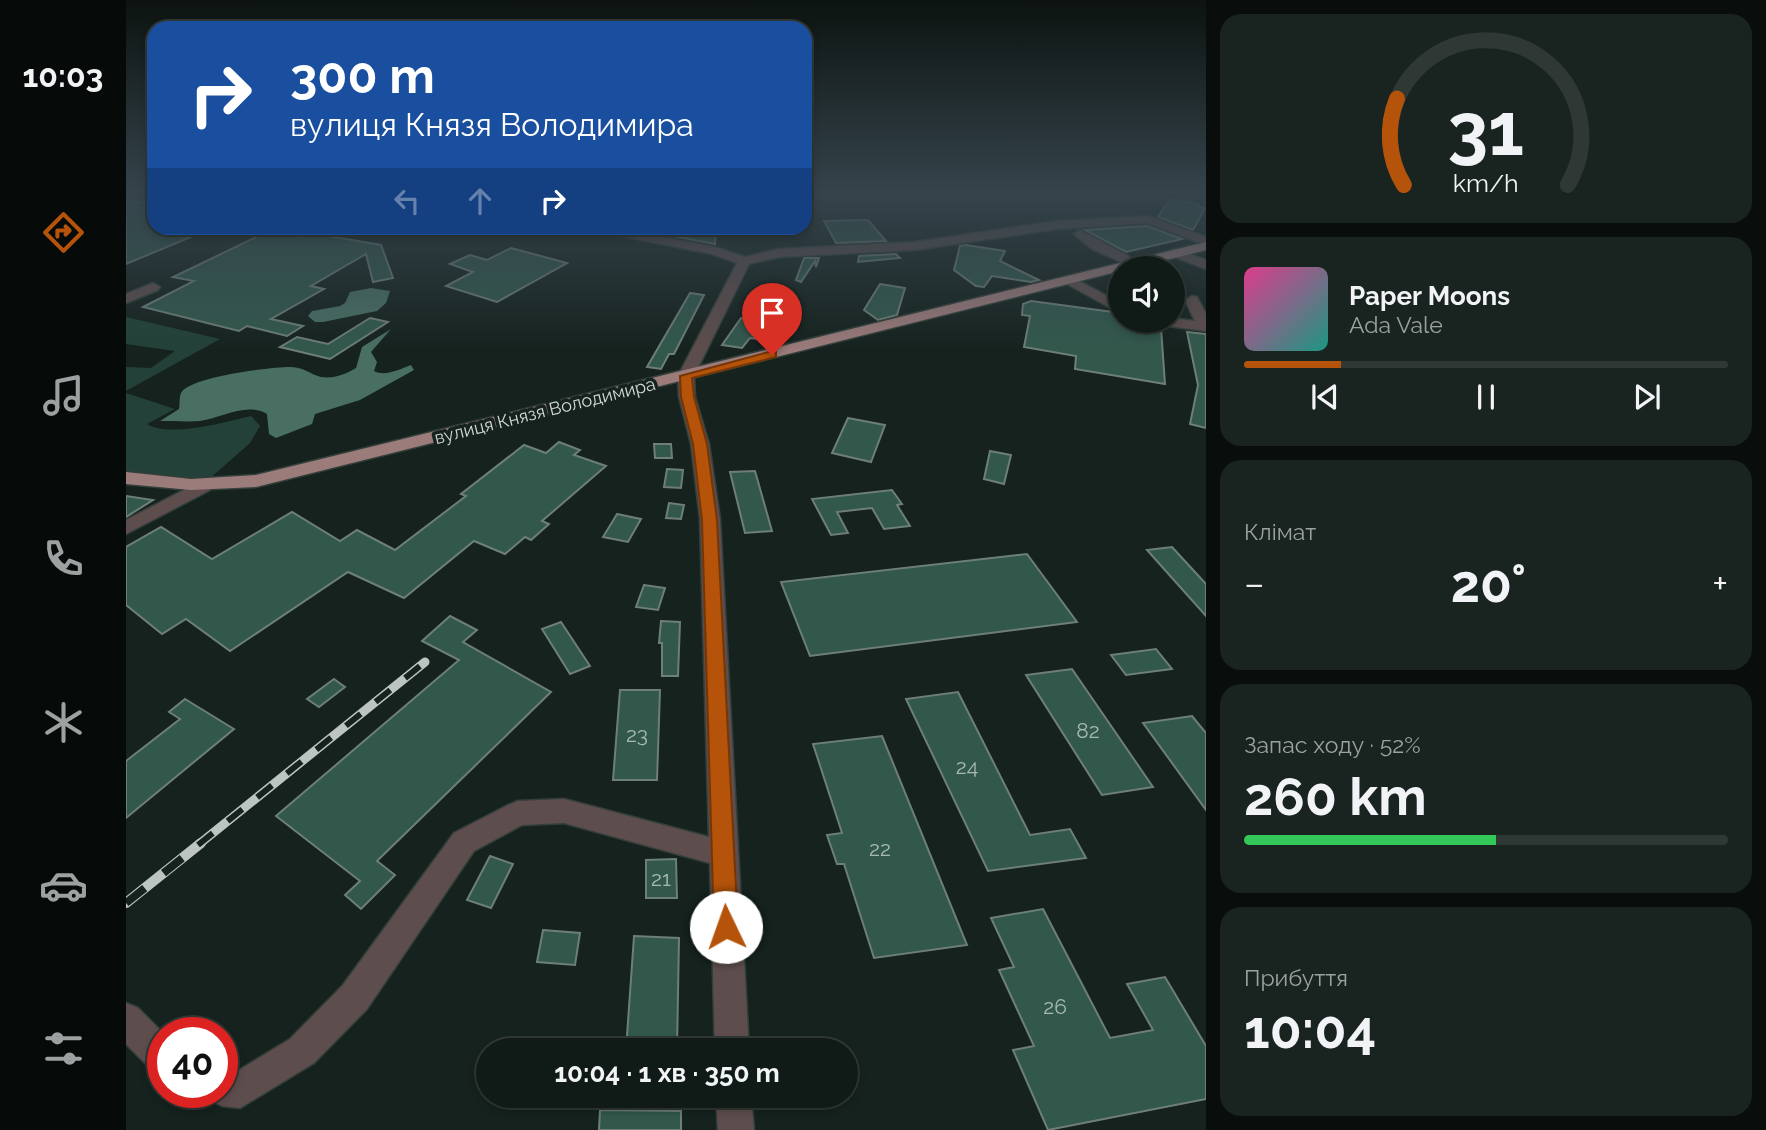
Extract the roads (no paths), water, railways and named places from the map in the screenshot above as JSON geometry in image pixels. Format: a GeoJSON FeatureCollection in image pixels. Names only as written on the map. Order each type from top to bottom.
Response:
{"type":"FeatureCollection","features":[{"type":"Feature","properties":{"kind":"main road","name":"вулиця Князя Володимира"},"geometry":{"type":"LineString","coordinates":[[1164,256],[1198,246]]}},
{"type":"Feature","properties":{"kind":"main road","name":"вулиця Князя Володимира"},"geometry":{"type":"LineString","coordinates":[[126,478],[203,486],[269,478],[1108,270]]}},
{"type":"Feature","properties":{"kind":"street"},"geometry":{"type":"LineString","coordinates":[[691,246],[744,261],[779,253],[917,246]]}},
{"type":"Feature","properties":{"kind":"street"},"geometry":{"type":"LineString","coordinates":[[1096,246],[1119,256]]}},
{"type":"Feature","properties":{"kind":"street"},"geometry":{"type":"LineString","coordinates":[[1177,253],[1206,265]]}},
{"type":"Feature","properties":{"kind":"street"},"geometry":{"type":"LineString","coordinates":[[731,1038],[710,520],[700,444],[687,397],[686,376],[744,261]]}},
{"type":"Feature","properties":{"kind":"street"},"geometry":{"type":"LineString","coordinates":[[1070,280],[1108,302]]}},
{"type":"Feature","properties":{"kind":"street"},"geometry":{"type":"LineString","coordinates":[[126,299],[153,287]]}},
{"type":"Feature","properties":{"kind":"street"},"geometry":{"type":"LineString","coordinates":[[1185,324],[1205,327],[1192,299]]}},
{"type":"Feature","properties":{"kind":"street"},"geometry":{"type":"LineString","coordinates":[[126,527],[203,486]]}},
{"type":"Feature","properties":{"kind":"street"},"geometry":{"type":"LineString","coordinates":[[238,1090],[302,1051],[355,997],[464,842],[518,813],[564,811],[722,853]]}},
{"type":"Feature","properties":{"kind":"street"},"geometry":{"type":"LineString","coordinates":[[126,1020],[147,1041]]}},
{"type":"Feature","properties":{"kind":"street"},"geometry":{"type":"LineString","coordinates":[[735,1108],[736,1130]]}},
{"type":"Feature","properties":{"kind":"railway"},"geometry":{"type":"LineString","coordinates":[[198,845],[425,662]]}},
{"type":"Feature","properties":{"kind":"railway"},"geometry":{"type":"LineString","coordinates":[[126,903],[201,843]]}}]}
